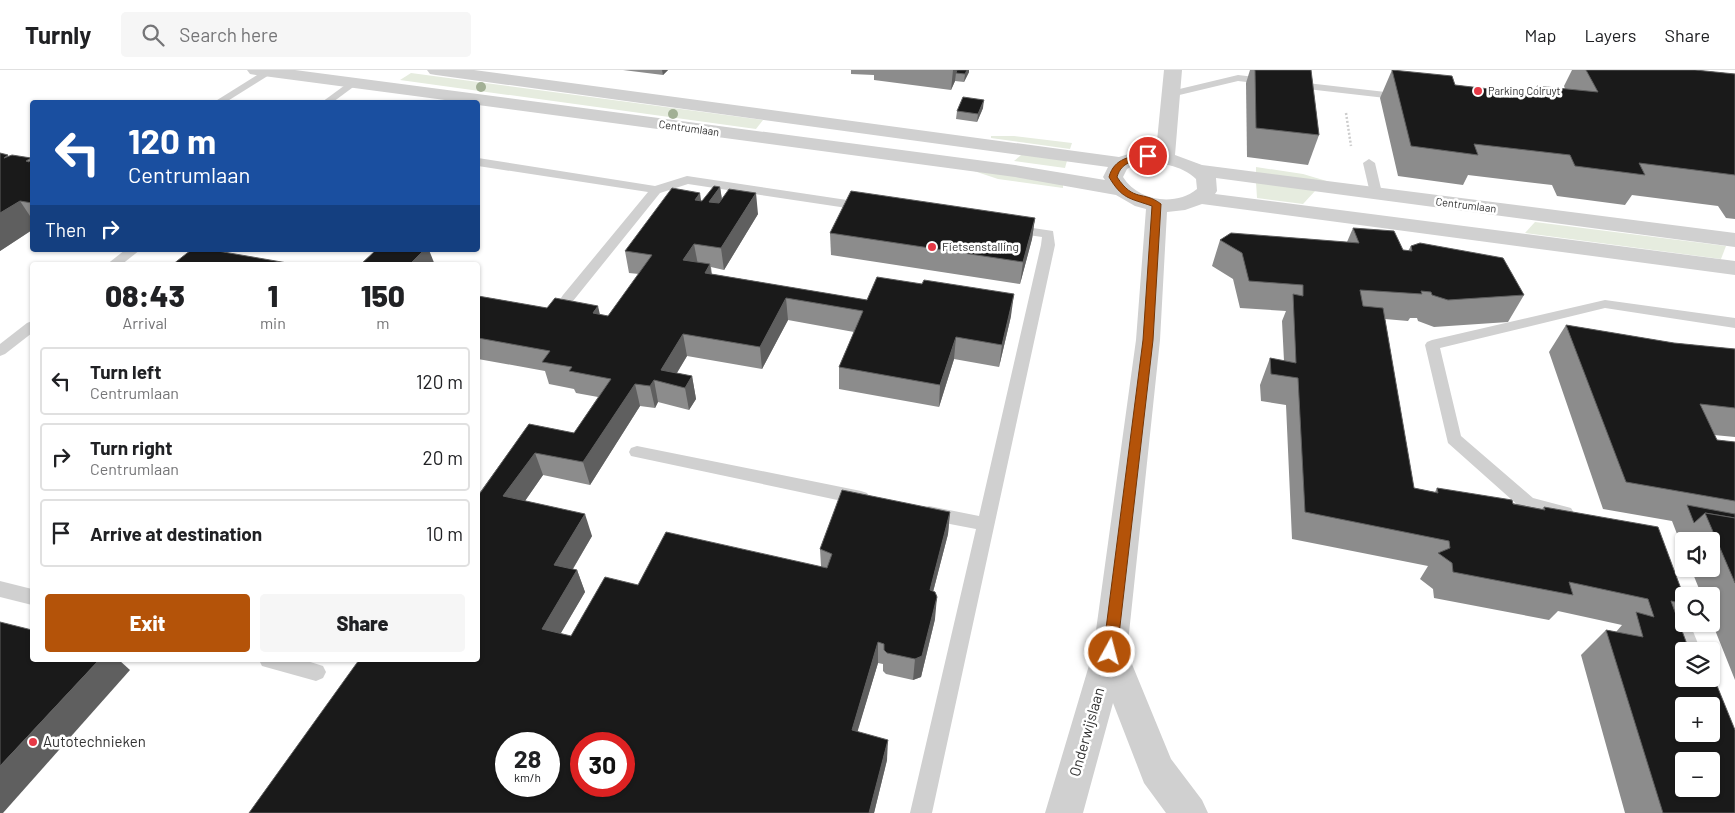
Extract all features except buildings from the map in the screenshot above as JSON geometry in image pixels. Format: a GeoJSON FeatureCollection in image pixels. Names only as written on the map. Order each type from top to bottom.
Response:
{"type":"FeatureCollection","features":[{"type":"Feature","properties":{"kind":"street"},"geometry":{"type":"LineString","coordinates":[[359,84],[388,70]]}},
{"type":"Feature","properties":{"kind":"street","name":"Centrumlaan"},"geometry":{"type":"LineString","coordinates":[[436,70],[1122,162],[1141,157],[1165,157],[1180,161],[1198,170],[1374,188],[1735,240]]}},
{"type":"Feature","properties":{"kind":"street"},"geometry":{"type":"LineString","coordinates":[[1165,157],[1173,70]]}},
{"type":"Feature","properties":{"kind":"street","name":"Centrumlaan"},"geometry":{"type":"LineString","coordinates":[[263,71],[306,73],[359,84],[479,100]]}},
{"type":"Feature","properties":{"kind":"street","name":"Centrumlaan"},"geometry":{"type":"LineString","coordinates":[[480,100],[1064,178],[1122,190],[1139,200],[1157,204],[1185,204],[1201,198],[1735,268]]}},
{"type":"Feature","properties":{"kind":"street"},"geometry":{"type":"LineString","coordinates":[[793,142],[805,120]]}},
{"type":"Feature","properties":{"kind":"street"},"geometry":{"type":"LineString","coordinates":[[1122,162],[1115,169],[1113,177],[1122,190]]}},
{"type":"Feature","properties":{"kind":"street"},"geometry":{"type":"LineString","coordinates":[[1198,170],[1206,178],[1208,184],[1207,191],[1201,198]]}},
{"type":"Feature","properties":{"kind":"street","name":"Onderwijslaan"},"geometry":{"type":"LineString","coordinates":[[1064,813],[1110,652],[1148,340],[1157,204]]}},
{"type":"Feature","properties":{"kind":"street","name":"Onderwijslaan"},"geometry":{"type":"LineString","coordinates":[[1110,652],[1157,771],[1189,813]]}},
{"type":"Feature","properties":{"kind":"lane"},"geometry":{"type":"LineString","coordinates":[[222,100],[263,71]]}},
{"type":"Feature","properties":{"kind":"lane"},"geometry":{"type":"LineString","coordinates":[[1171,94],[1238,78],[1410,98]]}},
{"type":"Feature","properties":{"kind":"lane"},"geometry":{"type":"LineString","coordinates":[[330,100],[359,84]]}},
{"type":"Feature","properties":{"kind":"lane"},"geometry":{"type":"LineString","coordinates":[[480,162],[656,190],[687,180],[882,209]]}},
{"type":"Feature","properties":{"kind":"lane"},"geometry":{"type":"LineString","coordinates":[[1369,163],[1374,188]]}},
{"type":"Feature","properties":{"kind":"lane"},"geometry":{"type":"LineString","coordinates":[[568,298],[656,190]]}},
{"type":"Feature","properties":{"kind":"lane"},"geometry":{"type":"LineString","coordinates":[[921,813],[1048,245],[1048,234],[999,227]]}},
{"type":"Feature","properties":{"kind":"lane"},"geometry":{"type":"LineString","coordinates":[[117,262],[130,252]]}},
{"type":"Feature","properties":{"kind":"lane"},"geometry":{"type":"LineString","coordinates":[[1583,517],[1527,503],[1454,440],[1432,345],[1605,304],[1735,323]]}},
{"type":"Feature","properties":{"kind":"lane"},"geometry":{"type":"LineString","coordinates":[[0,351],[30,328]]}},
{"type":"Feature","properties":{"kind":"lane"},"geometry":{"type":"LineString","coordinates":[[637,452],[879,502]]}},
{"type":"Feature","properties":{"kind":"lane"},"geometry":{"type":"LineString","coordinates":[[918,510],[985,524]]}},
{"type":"Feature","properties":{"kind":"lane"},"geometry":{"type":"LineString","coordinates":[[1661,586],[1675,610],[1687,642]]}},
{"type":"Feature","properties":{"kind":"lane"},"geometry":{"type":"LineString","coordinates":[[0,589],[30,596]]}},
{"type":"Feature","properties":{"kind":"lane"},"geometry":{"type":"LineString","coordinates":[[277,662],[316,672]]}},
{"type":"Feature","properties":{"kind":"path"},"geometry":{"type":"LineString","coordinates":[[1342,90],[1355,174],[1374,188]]}},
{"type":"Feature","properties":{"kind":"shaded area"},"geometry":{"type":"Polygon","coordinates":[[[411,73],[763,120],[756,129],[400,80],[411,73]]]}},
{"type":"Feature","properties":{"kind":"shaded area"},"geometry":{"type":"Polygon","coordinates":[[[991,136],[1014,136],[1072,143],[1070,149],[991,138],[991,136]]]}},
{"type":"Feature","properties":{"kind":"shaded area"},"geometry":{"type":"Polygon","coordinates":[[[1026,151],[1068,157],[1065,168],[1014,161],[1026,151]]]}},
{"type":"Feature","properties":{"kind":"shaded area"},"geometry":{"type":"Polygon","coordinates":[[[1256,167],[1303,174],[1330,182],[1256,173],[1256,167]]]}},
{"type":"Feature","properties":{"kind":"shaded area"},"geometry":{"type":"Polygon","coordinates":[[[971,170],[1063,181],[1063,188],[998,179],[971,170]]]}},
{"type":"Feature","properties":{"kind":"shaded area"},"geometry":{"type":"Polygon","coordinates":[[[1256,182],[1316,190],[1303,204],[1257,198],[1256,182]]]}},
{"type":"Feature","properties":{"kind":"shaded area"},"geometry":{"type":"Polygon","coordinates":[[[1535,222],[1726,246],[1721,259],[1525,233],[1535,222]]]}},
{"type":"Feature","properties":{"kind":"place","name":"Parking Colruyt"},"geometry":{"type":"Point","coordinates":[1478,91]}},
{"type":"Feature","properties":{"kind":"place","name":"Fietsenstalling"},"geometry":{"type":"Point","coordinates":[932,247]}},
{"type":"Feature","properties":{"kind":"place","name":"Autotechnieken"},"geometry":{"type":"Point","coordinates":[33,742]}},
{"type":"Feature","properties":{"kind":"route"},"geometry":{"type":"LineString","coordinates":[[1110,652],[1148,340],[1157,204],[1148,203],[1130,196],[1115,183],[1113,177],[1115,169],[1122,162],[1148,156]]}}]}
